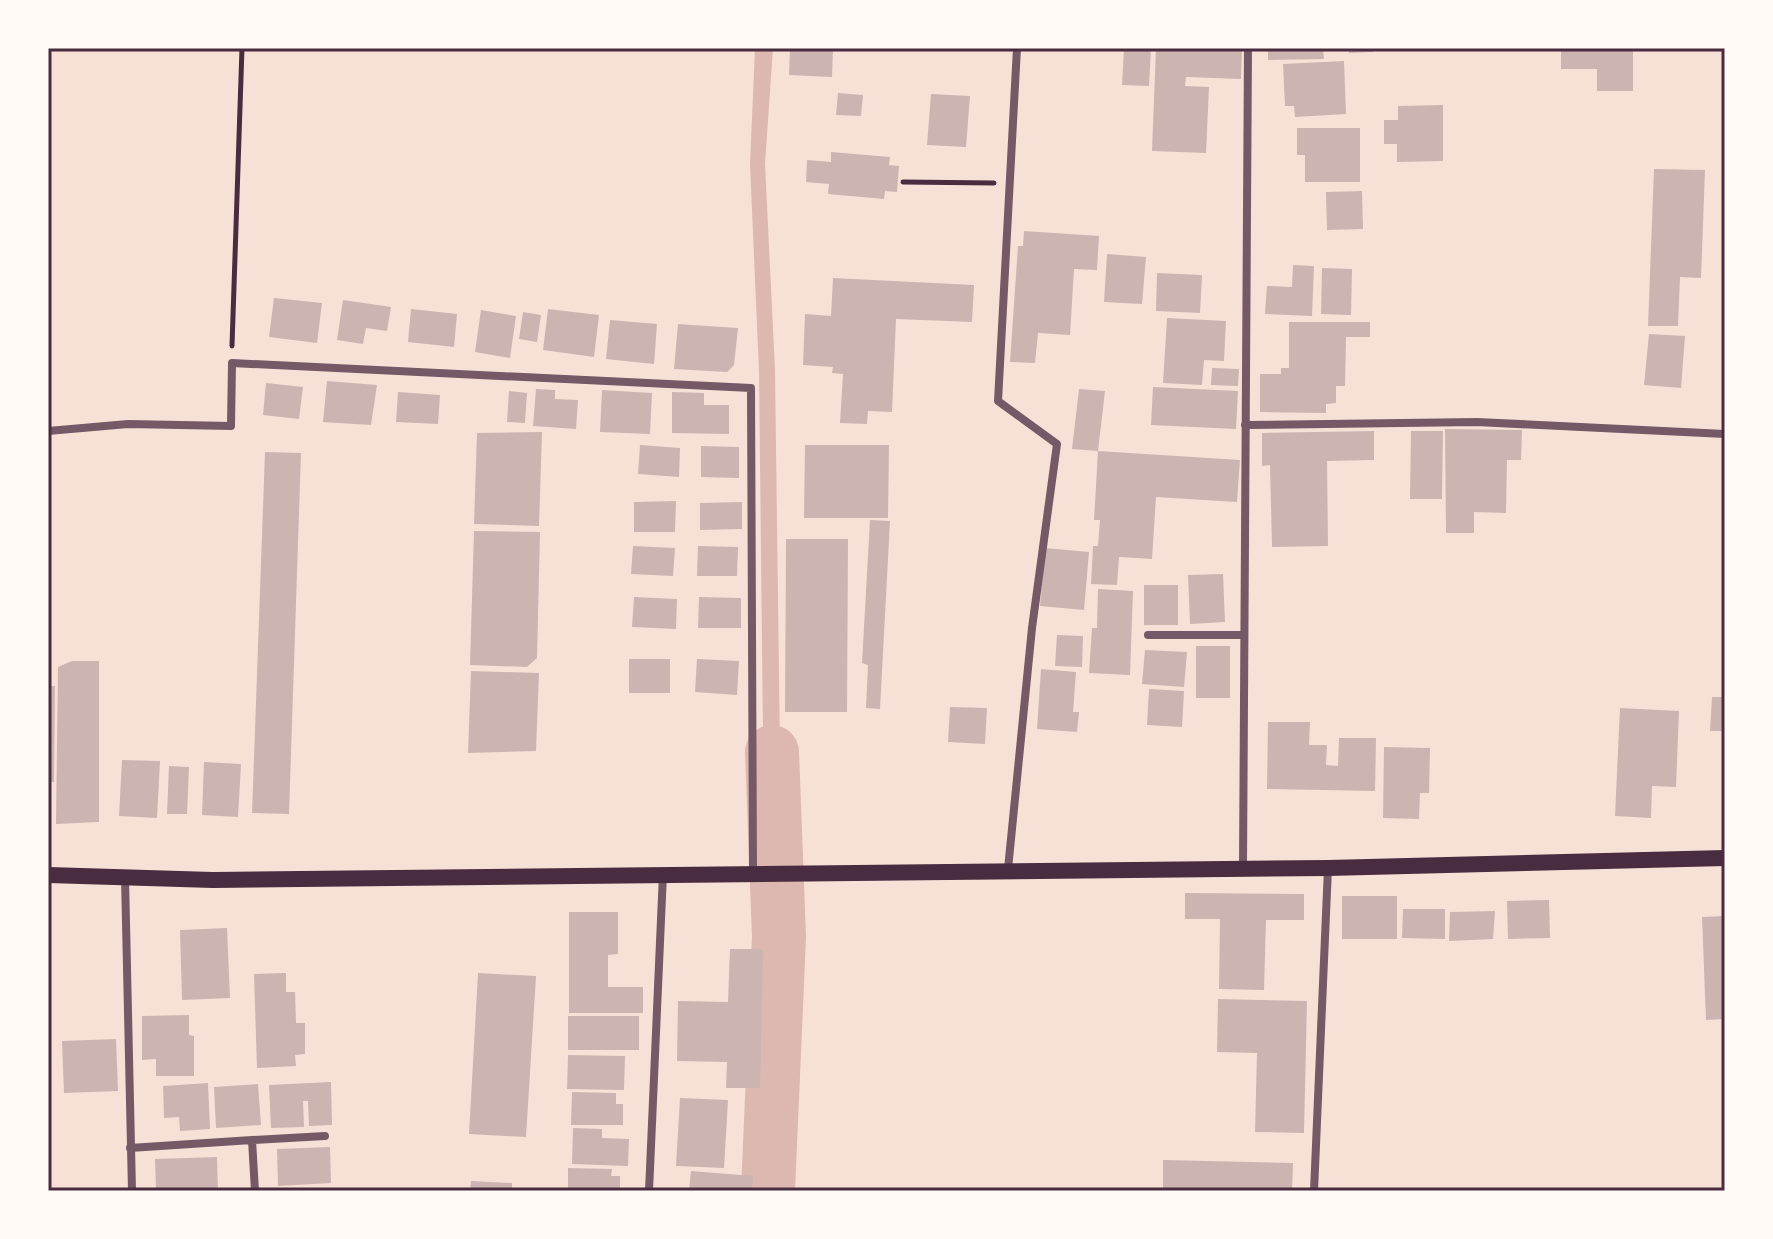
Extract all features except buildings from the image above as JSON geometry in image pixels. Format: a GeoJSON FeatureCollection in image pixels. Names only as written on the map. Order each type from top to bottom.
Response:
{"type":"FeatureCollection","features":[{"type":"Feature","properties":{"kind":"main road"},"geometry":{"type":"LineString","coordinates":[[48,875],[213,880],[1243,866],[1328,868],[1725,858]]}},
{"type":"Feature","properties":{"kind":"street"},"geometry":{"type":"LineString","coordinates":[[1008,869],[1032,628],[1057,444],[998,401],[1007,183],[1017,48]]}},
{"type":"Feature","properties":{"kind":"street"},"geometry":{"type":"LineString","coordinates":[[1243,866],[1248,48]]}},
{"type":"Feature","properties":{"kind":"street"},"geometry":{"type":"LineString","coordinates":[[48,431],[128,424],[231,426],[232,363],[751,388],[753,872]]}},
{"type":"Feature","properties":{"kind":"street"},"geometry":{"type":"LineString","coordinates":[[1245,425],[1491,422],[1725,434]]}},
{"type":"Feature","properties":{"kind":"street"},"geometry":{"type":"LineString","coordinates":[[1148,635],[1244,635]]}},
{"type":"Feature","properties":{"kind":"street"},"geometry":{"type":"LineString","coordinates":[[1314,1191],[1328,868]]}},
{"type":"Feature","properties":{"kind":"street"},"geometry":{"type":"LineString","coordinates":[[649,1191],[663,874]]}},
{"type":"Feature","properties":{"kind":"street"},"geometry":{"type":"LineString","coordinates":[[125,878],[132,1191]]}},
{"type":"Feature","properties":{"kind":"street"},"geometry":{"type":"LineString","coordinates":[[130,1148],[325,1136]]}},
{"type":"Feature","properties":{"kind":"street"},"geometry":{"type":"LineString","coordinates":[[252,1140],[255,1191]]}},
{"type":"Feature","properties":{"kind":"path"},"geometry":{"type":"LineString","coordinates":[[232,363],[242,48]]}},
{"type":"Feature","properties":{"kind":"path"},"geometry":{"type":"LineString","coordinates":[[903,182],[1007,183]]}},
{"type":"Feature","properties":{"kind":"shaded area"},"geometry":{"type":"Polygon","coordinates":[[[755,48],[773,48],[765,164],[775,370],[781,826],[764,828],[759,372],[750,164],[755,48]]]}},
{"type":"Feature","properties":{"kind":"waterway"},"geometry":{"type":"LineString","coordinates":[[768,1191],[779,937],[772,752]]}}]}
